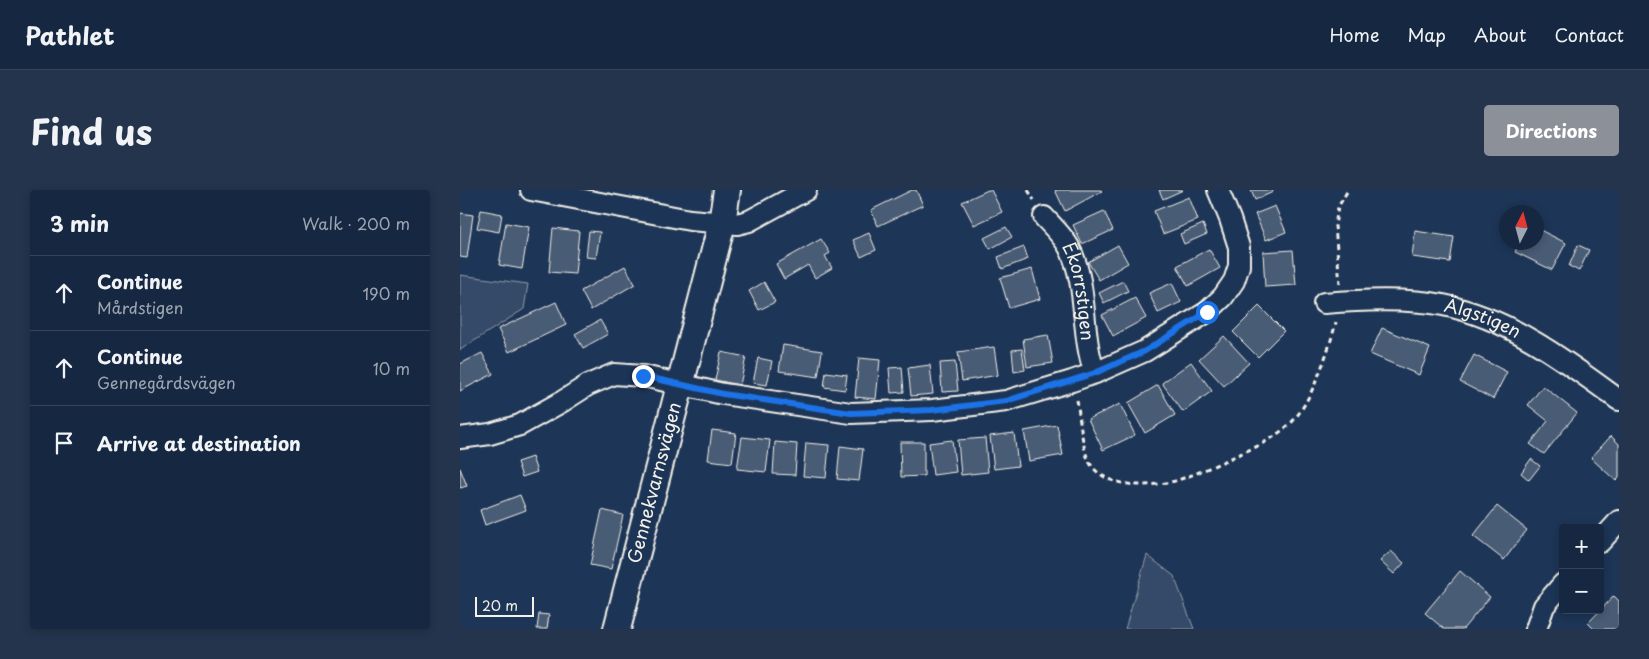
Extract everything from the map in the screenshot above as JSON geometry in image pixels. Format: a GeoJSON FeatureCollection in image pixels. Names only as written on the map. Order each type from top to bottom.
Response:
{"type":"FeatureCollection","features":[{"type":"Feature","properties":{"kind":"street"},"geometry":{"type":"LineString","coordinates":[[531,190],[690,220],[737,224],[749,221],[806,190]]}},
{"type":"Feature","properties":{"kind":"street","name":"Gennekvarnsvägen"},"geometry":{"type":"LineString","coordinates":[[617,629],[722,223],[727,190]]}},
{"type":"Feature","properties":{"kind":"street"},"geometry":{"type":"LineString","coordinates":[[460,438],[490,434],[520,424],[588,385],[614,374],[643,376],[723,394],[851,413],[932,410],[1006,401],[1072,381],[1145,351],[1207,312],[1223,297],[1234,281],[1239,266],[1239,247],[1218,190]]}},
{"type":"Feature","properties":{"kind":"street","name":"Ekorrstigen"},"geometry":{"type":"LineString","coordinates":[[1044,217],[1065,240],[1075,261],[1081,287],[1089,356],[1095,373]]}},
{"type":"Feature","properties":{"kind":"street","name":"Älgstigen"},"geometry":{"type":"LineString","coordinates":[[1331,303],[1390,301],[1433,304],[1472,312],[1502,324],[1530,340],[1619,400]]}},
{"type":"Feature","properties":{"kind":"street"},"geometry":{"type":"LineString","coordinates":[[1604,538],[1619,521]]}},
{"type":"Feature","properties":{"kind":"street"},"geometry":{"type":"LineString","coordinates":[[1536,629],[1544,606],[1559,589]]}},
{"type":"Feature","properties":{"kind":"path"},"geometry":{"type":"LineString","coordinates":[[1072,381],[1086,454],[1090,464],[1108,480],[1148,484],[1177,480],[1258,446],[1270,439],[1291,423],[1306,402],[1334,328],[1331,303],[1340,283],[1335,226],[1338,207],[1348,190]]}},
{"type":"Feature","properties":{"kind":"shaded area"},"geometry":{"type":"Polygon","coordinates":[[[460,275],[528,284],[524,309],[460,350],[460,275]]]}},
{"type":"Feature","properties":{"kind":"shaded area"},"geometry":{"type":"Polygon","coordinates":[[[1147,555],[1174,576],[1194,629],[1125,629],[1147,555]]]}},
{"type":"Feature","properties":{"kind":"building"},"geometry":{"type":"Polygon","coordinates":[[[912,190],[916,190],[923,205],[878,226],[871,210],[912,190]]]}},
{"type":"Feature","properties":{"kind":"building"},"geometry":{"type":"Polygon","coordinates":[[[991,190],[1002,212],[974,225],[962,202],[991,190]]]}},
{"type":"Feature","properties":{"kind":"building"},"geometry":{"type":"Polygon","coordinates":[[[1055,190],[1101,190],[1102,191],[1065,211],[1055,190]]]}},
{"type":"Feature","properties":{"kind":"building"},"geometry":{"type":"Polygon","coordinates":[[[1159,190],[1183,190],[1163,199],[1159,190]]]}},
{"type":"Feature","properties":{"kind":"building"},"geometry":{"type":"Polygon","coordinates":[[[1251,190],[1272,190],[1273,192],[1255,200],[1251,190]]]}},
{"type":"Feature","properties":{"kind":"building"},"geometry":{"type":"Polygon","coordinates":[[[1189,197],[1198,220],[1163,234],[1154,211],[1189,197]]]}},
{"type":"Feature","properties":{"kind":"building"},"geometry":{"type":"Polygon","coordinates":[[[1275,206],[1286,232],[1266,240],[1255,214],[1275,206]]]}},
{"type":"Feature","properties":{"kind":"building"},"geometry":{"type":"Polygon","coordinates":[[[481,210],[502,214],[499,232],[477,228],[481,210]]]}},
{"type":"Feature","properties":{"kind":"building"},"geometry":{"type":"Polygon","coordinates":[[[1104,211],[1113,230],[1082,244],[1073,225],[1104,211]]]}},
{"type":"Feature","properties":{"kind":"building"},"geometry":{"type":"Polygon","coordinates":[[[460,213],[473,215],[467,258],[460,257],[460,213]]]}},
{"type":"Feature","properties":{"kind":"building"},"geometry":{"type":"Polygon","coordinates":[[[506,223],[529,227],[522,269],[499,265],[506,223]]]}},
{"type":"Feature","properties":{"kind":"building"},"geometry":{"type":"Polygon","coordinates":[[[1203,224],[1207,234],[1184,244],[1180,234],[1203,224]]]}},
{"type":"Feature","properties":{"kind":"building"},"geometry":{"type":"Polygon","coordinates":[[[1006,227],[1012,237],[990,249],[984,238],[1006,227]]]}},
{"type":"Feature","properties":{"kind":"building"},"geometry":{"type":"Polygon","coordinates":[[[553,228],[579,231],[575,274],[549,272],[553,228]]]}},
{"type":"Feature","properties":{"kind":"building"},"geometry":{"type":"Polygon","coordinates":[[[589,231],[600,232],[596,258],[586,257],[589,231]]]}},
{"type":"Feature","properties":{"kind":"building"},"geometry":{"type":"Polygon","coordinates":[[[1415,231],[1454,237],[1450,262],[1412,257],[1415,231]]]}},
{"type":"Feature","properties":{"kind":"building"},"geometry":{"type":"Polygon","coordinates":[[[1544,232],[1566,243],[1552,270],[1515,252],[1516,250],[1544,250],[1544,232]]]}},
{"type":"Feature","properties":{"kind":"building"},"geometry":{"type":"Polygon","coordinates":[[[869,233],[876,250],[861,257],[853,240],[869,233]]]}},
{"type":"Feature","properties":{"kind":"building"},"geometry":{"type":"Polygon","coordinates":[[[821,239],[830,253],[825,256],[832,268],[815,278],[808,265],[784,279],[776,264],[821,239]]]}},
{"type":"Feature","properties":{"kind":"building"},"geometry":{"type":"Polygon","coordinates":[[[1118,245],[1128,263],[1099,280],[1088,262],[1118,245]]]}},
{"type":"Feature","properties":{"kind":"building"},"geometry":{"type":"Polygon","coordinates":[[[1578,245],[1589,250],[1579,271],[1569,266],[1578,245]]]}},
{"type":"Feature","properties":{"kind":"building"},"geometry":{"type":"Polygon","coordinates":[[[1024,247],[1028,259],[1002,269],[998,257],[1024,247]]]}},
{"type":"Feature","properties":{"kind":"building"},"geometry":{"type":"Polygon","coordinates":[[[1209,249],[1220,268],[1188,286],[1177,266],[1209,249]]]}},
{"type":"Feature","properties":{"kind":"building"},"geometry":{"type":"Polygon","coordinates":[[[1293,250],[1296,285],[1265,287],[1263,252],[1293,250]]]}},
{"type":"Feature","properties":{"kind":"building"},"geometry":{"type":"Polygon","coordinates":[[[625,266],[635,284],[591,310],[581,291],[625,266]]]}},
{"type":"Feature","properties":{"kind":"building"},"geometry":{"type":"Polygon","coordinates":[[[1032,269],[1040,299],[1009,308],[1000,278],[1032,269]]]}},
{"type":"Feature","properties":{"kind":"building"},"geometry":{"type":"Polygon","coordinates":[[[1123,281],[1128,291],[1104,303],[1099,293],[1123,281]]]}},
{"type":"Feature","properties":{"kind":"building"},"geometry":{"type":"Polygon","coordinates":[[[764,282],[775,302],[759,310],[749,291],[764,282]]]}},
{"type":"Feature","properties":{"kind":"building"},"geometry":{"type":"Polygon","coordinates":[[[1172,283],[1181,302],[1158,313],[1149,293],[1172,283]]]}},
{"type":"Feature","properties":{"kind":"building"},"geometry":{"type":"Polygon","coordinates":[[[1135,298],[1146,318],[1113,336],[1102,315],[1135,298]]]}},
{"type":"Feature","properties":{"kind":"building"},"geometry":{"type":"Polygon","coordinates":[[[556,302],[566,325],[509,352],[498,329],[556,302]]]}},
{"type":"Feature","properties":{"kind":"building"},"geometry":{"type":"Polygon","coordinates":[[[1259,306],[1284,331],[1258,357],[1233,332],[1259,306]]]}},
{"type":"Feature","properties":{"kind":"building"},"geometry":{"type":"Polygon","coordinates":[[[600,320],[608,334],[583,348],[575,334],[600,320]]]}},
{"type":"Feature","properties":{"kind":"building"},"geometry":{"type":"Polygon","coordinates":[[[1382,328],[1430,348],[1419,375],[1370,354],[1382,328]]]}},
{"type":"Feature","properties":{"kind":"building"},"geometry":{"type":"Polygon","coordinates":[[[1048,335],[1053,363],[1027,367],[1023,339],[1048,335]]]}},
{"type":"Feature","properties":{"kind":"building"},"geometry":{"type":"Polygon","coordinates":[[[1224,336],[1249,363],[1224,386],[1199,359],[1224,336]]]}},
{"type":"Feature","properties":{"kind":"building"},"geometry":{"type":"Polygon","coordinates":[[[783,345],[822,351],[818,377],[779,371],[783,345]]]}},
{"type":"Feature","properties":{"kind":"building"},"geometry":{"type":"Polygon","coordinates":[[[994,347],[998,375],[962,381],[958,352],[994,347]]]}},
{"type":"Feature","properties":{"kind":"building"},"geometry":{"type":"Polygon","coordinates":[[[1022,349],[1025,370],[1014,372],[1012,350],[1022,349]]]}},
{"type":"Feature","properties":{"kind":"building"},"geometry":{"type":"Polygon","coordinates":[[[721,352],[746,357],[740,385],[715,380],[721,352]]]}},
{"type":"Feature","properties":{"kind":"building"},"geometry":{"type":"Polygon","coordinates":[[[482,353],[493,374],[460,391],[460,364],[482,353]]]}},
{"type":"Feature","properties":{"kind":"building"},"geometry":{"type":"Polygon","coordinates":[[[1474,355],[1507,372],[1493,399],[1460,382],[1474,355]]]}},
{"type":"Feature","properties":{"kind":"building"},"geometry":{"type":"Polygon","coordinates":[[[758,358],[772,361],[767,385],[753,383],[758,358]]]}},
{"type":"Feature","properties":{"kind":"building"},"geometry":{"type":"Polygon","coordinates":[[[859,358],[880,360],[876,399],[855,397],[859,358]]]}},
{"type":"Feature","properties":{"kind":"building"},"geometry":{"type":"Polygon","coordinates":[[[955,362],[958,391],[942,392],[940,363],[955,362]]]}},
{"type":"Feature","properties":{"kind":"building"},"geometry":{"type":"Polygon","coordinates":[[[1191,362],[1212,391],[1183,412],[1162,383],[1191,362]]]}},
{"type":"Feature","properties":{"kind":"building"},"geometry":{"type":"Polygon","coordinates":[[[930,365],[933,394],[911,396],[908,368],[930,365]]]}},
{"type":"Feature","properties":{"kind":"building"},"geometry":{"type":"Polygon","coordinates":[[[902,367],[904,392],[891,393],[889,368],[902,367]]]}},
{"type":"Feature","properties":{"kind":"building"},"geometry":{"type":"Polygon","coordinates":[[[826,372],[847,375],[845,390],[824,387],[826,372]]]}},
{"type":"Feature","properties":{"kind":"building"},"geometry":{"type":"Polygon","coordinates":[[[1158,385],[1175,415],[1145,433],[1128,403],[1158,385]]]}},
{"type":"Feature","properties":{"kind":"building"},"geometry":{"type":"Polygon","coordinates":[[[1543,386],[1577,413],[1544,454],[1530,444],[1548,421],[1528,405],[1543,386]]]}},
{"type":"Feature","properties":{"kind":"building"},"geometry":{"type":"Polygon","coordinates":[[[1120,404],[1135,435],[1103,450],[1088,419],[1120,404]]]}},
{"type":"Feature","properties":{"kind":"building"},"geometry":{"type":"Polygon","coordinates":[[[1057,425],[1063,455],[1029,461],[1024,431],[1057,425]]]}},
{"type":"Feature","properties":{"kind":"building"},"geometry":{"type":"Polygon","coordinates":[[[712,430],[736,433],[732,463],[708,460],[712,430]]]}},
{"type":"Feature","properties":{"kind":"building"},"geometry":{"type":"Polygon","coordinates":[[[1014,433],[1018,466],[994,469],[990,436],[1014,433]]]}},
{"type":"Feature","properties":{"kind":"building"},"geometry":{"type":"Polygon","coordinates":[[[1611,436],[1619,444],[1619,478],[1616,481],[1591,458],[1611,436]]]}},
{"type":"Feature","properties":{"kind":"building"},"geometry":{"type":"Polygon","coordinates":[[[742,437],[770,440],[766,472],[737,469],[742,437]]]}},
{"type":"Feature","properties":{"kind":"building"},"geometry":{"type":"Polygon","coordinates":[[[985,438],[988,472],[961,475],[958,440],[985,438]]]}},
{"type":"Feature","properties":{"kind":"building"},"geometry":{"type":"Polygon","coordinates":[[[952,440],[956,472],[933,475],[929,443],[952,440]]]}},
{"type":"Feature","properties":{"kind":"building"},"geometry":{"type":"Polygon","coordinates":[[[775,442],[797,444],[795,475],[773,474],[775,442]]]}},
{"type":"Feature","properties":{"kind":"building"},"geometry":{"type":"Polygon","coordinates":[[[900,442],[924,442],[924,476],[901,477],[900,442]]]}},
{"type":"Feature","properties":{"kind":"building"},"geometry":{"type":"Polygon","coordinates":[[[806,443],[829,445],[826,478],[803,476],[806,443]]]}},
{"type":"Feature","properties":{"kind":"building"},"geometry":{"type":"Polygon","coordinates":[[[840,446],[863,449],[859,481],[837,479],[840,446]]]}},
{"type":"Feature","properties":{"kind":"building"},"geometry":{"type":"Polygon","coordinates":[[[532,457],[537,472],[522,477],[517,462],[532,457]]]}},
{"type":"Feature","properties":{"kind":"building"},"geometry":{"type":"Polygon","coordinates":[[[1531,459],[1540,466],[1529,480],[1521,473],[1531,459]]]}},
{"type":"Feature","properties":{"kind":"building"},"geometry":{"type":"Polygon","coordinates":[[[460,468],[467,486],[460,488],[460,468]]]}},
{"type":"Feature","properties":{"kind":"building"},"geometry":{"type":"Polygon","coordinates":[[[520,495],[526,510],[485,525],[480,510],[520,495]]]}},
{"type":"Feature","properties":{"kind":"building"},"geometry":{"type":"Polygon","coordinates":[[[1497,506],[1527,530],[1504,560],[1473,536],[1497,506]]]}},
{"type":"Feature","properties":{"kind":"building"},"geometry":{"type":"Polygon","coordinates":[[[602,510],[623,515],[611,569],[590,565],[602,510]]]}},
{"type":"Feature","properties":{"kind":"building"},"geometry":{"type":"Polygon","coordinates":[[[1391,551],[1404,563],[1394,574],[1380,561],[1391,551]]]}},
{"type":"Feature","properties":{"kind":"building"},"geometry":{"type":"Polygon","coordinates":[[[1460,571],[1490,597],[1463,629],[1444,629],[1425,613],[1460,571]]]}},
{"type":"Feature","properties":{"kind":"building"},"geometry":{"type":"Polygon","coordinates":[[[1614,596],[1619,601],[1619,629],[1594,629],[1588,623],[1597,614],[1604,614],[1604,606],[1614,596]]]}},
{"type":"Feature","properties":{"kind":"building"},"geometry":{"type":"Polygon","coordinates":[[[539,614],[549,615],[547,629],[537,629],[539,614]]]}},
{"type":"Feature","properties":{"kind":"route"},"geometry":{"type":"LineString","coordinates":[[643,376],[723,394],[851,413],[932,410],[1006,401],[1095,373],[1145,351],[1207,312]]}}]}
